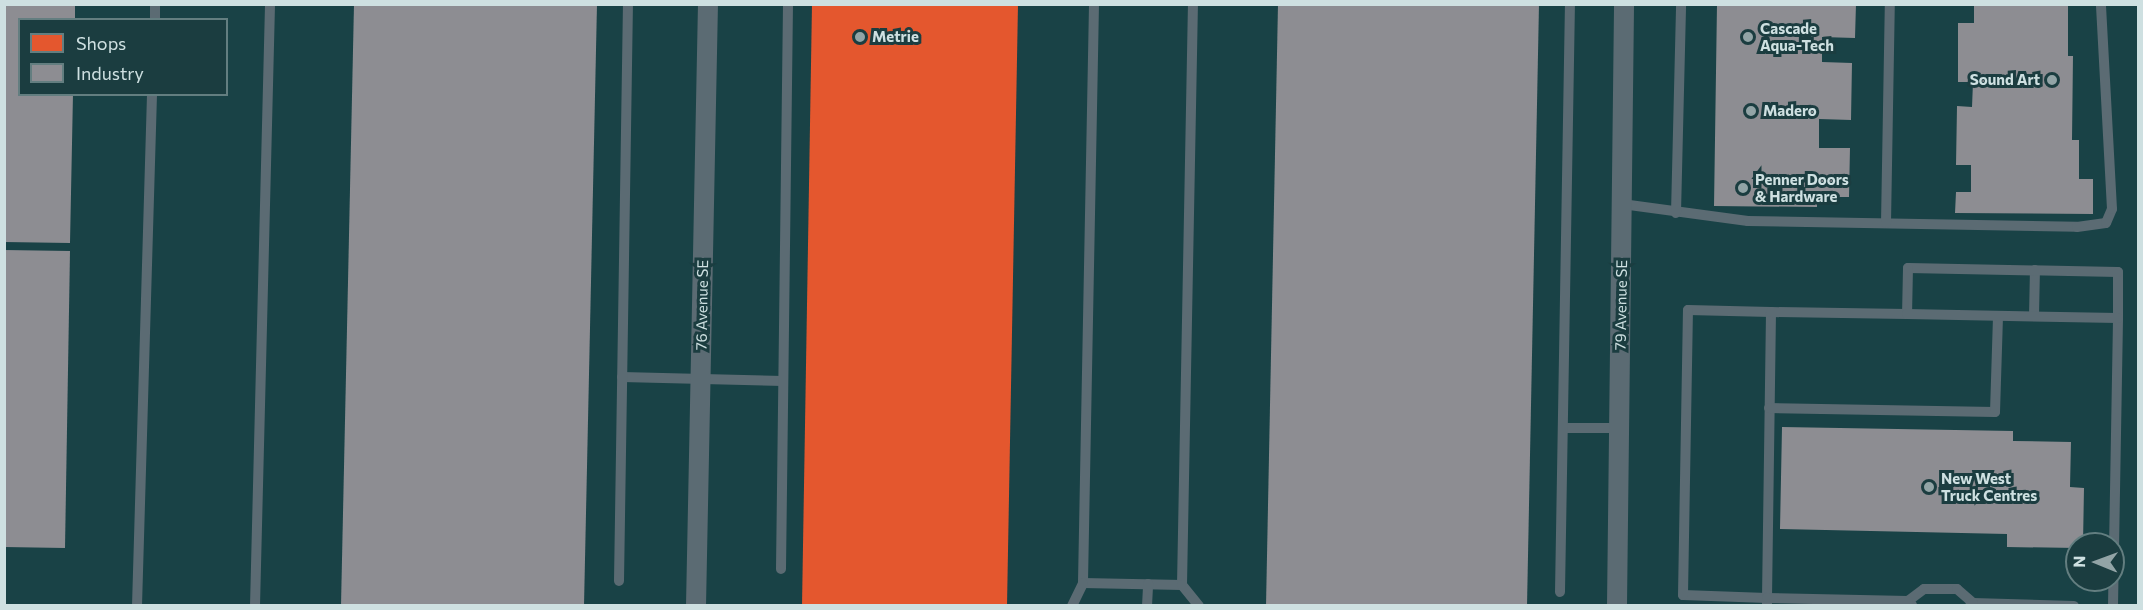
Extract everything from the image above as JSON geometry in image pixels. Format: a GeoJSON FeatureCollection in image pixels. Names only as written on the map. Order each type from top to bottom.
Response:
{"type":"FeatureCollection","features":[{"type":"Feature","properties":{"kind":"street","name":"76 Avenue SE"},"geometry":{"type":"LineString","coordinates":[[696,606],[708,4]]}},
{"type":"Feature","properties":{"kind":"street","name":"79 Avenue SE"},"geometry":{"type":"LineString","coordinates":[[1617,606],[1624,4]]}},
{"type":"Feature","properties":{"kind":"lane"},"geometry":{"type":"LineString","coordinates":[[255,606],[270,4]]}},
{"type":"Feature","properties":{"kind":"lane"},"geometry":{"type":"LineString","coordinates":[[619,581],[628,4]]}},
{"type":"Feature","properties":{"kind":"lane"},"geometry":{"type":"LineString","coordinates":[[780,568],[788,4]]}},
{"type":"Feature","properties":{"kind":"lane"},"geometry":{"type":"LineString","coordinates":[[1072,606],[1083,583],[1095,4]]}},
{"type":"Feature","properties":{"kind":"lane"},"geometry":{"type":"LineString","coordinates":[[1193,4],[1182,585],[1199,606]]}},
{"type":"Feature","properties":{"kind":"lane"},"geometry":{"type":"LineString","coordinates":[[1560,592],[1570,4]]}},
{"type":"Feature","properties":{"kind":"lane"},"geometry":{"type":"LineString","coordinates":[[1676,213],[1681,4]]}},
{"type":"Feature","properties":{"kind":"lane"},"geometry":{"type":"LineString","coordinates":[[1886,223],[1890,4]]}},
{"type":"Feature","properties":{"kind":"lane"},"geometry":{"type":"LineString","coordinates":[[1622,204],[1676,213],[1748,220],[2077,227],[2106,224],[2112,209],[2102,4]]}},
{"type":"Feature","properties":{"kind":"lane"},"geometry":{"type":"LineString","coordinates":[[137,606],[152,96]]}},
{"type":"Feature","properties":{"kind":"lane"},"geometry":{"type":"LineString","coordinates":[[1907,314],[1908,268],[2118,272],[2113,606]]}},
{"type":"Feature","properties":{"kind":"lane"},"geometry":{"type":"LineString","coordinates":[[2034,316],[2035,270]]}},
{"type":"Feature","properties":{"kind":"lane"},"geometry":{"type":"LineString","coordinates":[[2074,606],[1972,604],[1957,590],[1924,588],[1910,603],[1767,602],[1683,595],[1688,310],[2118,318]]}},
{"type":"Feature","properties":{"kind":"lane"},"geometry":{"type":"LineString","coordinates":[[1767,602],[1771,312]]}},
{"type":"Feature","properties":{"kind":"lane"},"geometry":{"type":"LineString","coordinates":[[1769,408],[1995,412],[1998,316]]}},
{"type":"Feature","properties":{"kind":"lane"},"geometry":{"type":"LineString","coordinates":[[622,377],[783,381]]}},
{"type":"Feature","properties":{"kind":"lane"},"geometry":{"type":"LineString","coordinates":[[1563,428],[1619,428]]}},
{"type":"Feature","properties":{"kind":"lane"},"geometry":{"type":"LineString","coordinates":[[1083,583],[1182,585]]}},
{"type":"Feature","properties":{"kind":"lane"},"geometry":{"type":"LineString","coordinates":[[1147,606],[1148,584]]}},
{"type":"Feature","properties":{"kind":"shaded area"},"geometry":{"type":"Polygon","coordinates":[[[4,5],[2137,5],[2138,605],[5,605],[4,5]]]}},
{"type":"Feature","properties":{"kind":"building: Shops"},"geometry":{"type":"Polygon","coordinates":[[[812,4],[1018,4],[1007,606],[802,606],[812,4]]]}},
{"type":"Feature","properties":{"kind":"building: Industry"},"geometry":{"type":"Polygon","coordinates":[[[4,4],[75,4],[75,18],[18,18],[18,96],[73,96],[70,243],[4,242],[4,4]]]}},
{"type":"Feature","properties":{"kind":"building: Industry"},"geometry":{"type":"Polygon","coordinates":[[[354,4],[597,4],[584,606],[341,606],[354,4]]]}},
{"type":"Feature","properties":{"kind":"building: Industry"},"geometry":{"type":"Polygon","coordinates":[[[1278,4],[1539,4],[1527,606],[1266,606],[1278,4]]]}},
{"type":"Feature","properties":{"kind":"building: Industry"},"geometry":{"type":"Polygon","coordinates":[[[1717,4],[1856,4],[1855,38],[1822,37],[1822,62],[1852,63],[1851,120],[1819,119],[1819,148],[1850,148],[1849,197],[1817,197],[1817,207],[1714,206],[1717,4]]]}},
{"type":"Feature","properties":{"kind":"building: Industry"},"geometry":{"type":"Polygon","coordinates":[[[1974,4],[2068,4],[2068,56],[2073,56],[2072,140],[2079,140],[2079,179],[2093,179],[2093,214],[1955,213],[1956,192],[1971,192],[1971,165],[1956,165],[1957,106],[1972,107],[1973,82],[1958,82],[1958,23],[1974,23],[1974,4]]]}},
{"type":"Feature","properties":{"kind":"building: Industry"},"geometry":{"type":"Polygon","coordinates":[[[4,250],[70,251],[65,548],[4,547],[4,250]]]}},
{"type":"Feature","properties":{"kind":"building: Industry","name":"New West Truck Centres"},"geometry":{"type":"Polygon","coordinates":[[[1782,427],[2013,431],[2013,441],[2071,442],[2070,487],[2084,488],[2083,532],[2065,532],[2065,548],[2007,547],[2007,534],[1780,529],[1782,427]]]}},
{"type":"Feature","properties":{"kind":"place","name":"Metrie"},"geometry":{"type":"Point","coordinates":[860,37]}},
{"type":"Feature","properties":{"kind":"place","name":"Cascade Aqua-Tech"},"geometry":{"type":"Point","coordinates":[1748,37]}},
{"type":"Feature","properties":{"kind":"place","name":"Sound Art"},"geometry":{"type":"Point","coordinates":[2052,80]}},
{"type":"Feature","properties":{"kind":"place","name":"Madero"},"geometry":{"type":"Point","coordinates":[1751,111]}},
{"type":"Feature","properties":{"kind":"place","name":"Penner Doors & Hardware"},"geometry":{"type":"Point","coordinates":[1743,188]}},
{"type":"Feature","properties":{"kind":"place","name":"New West Truck Centres"},"geometry":{"type":"Point","coordinates":[1929,487]}}]}
